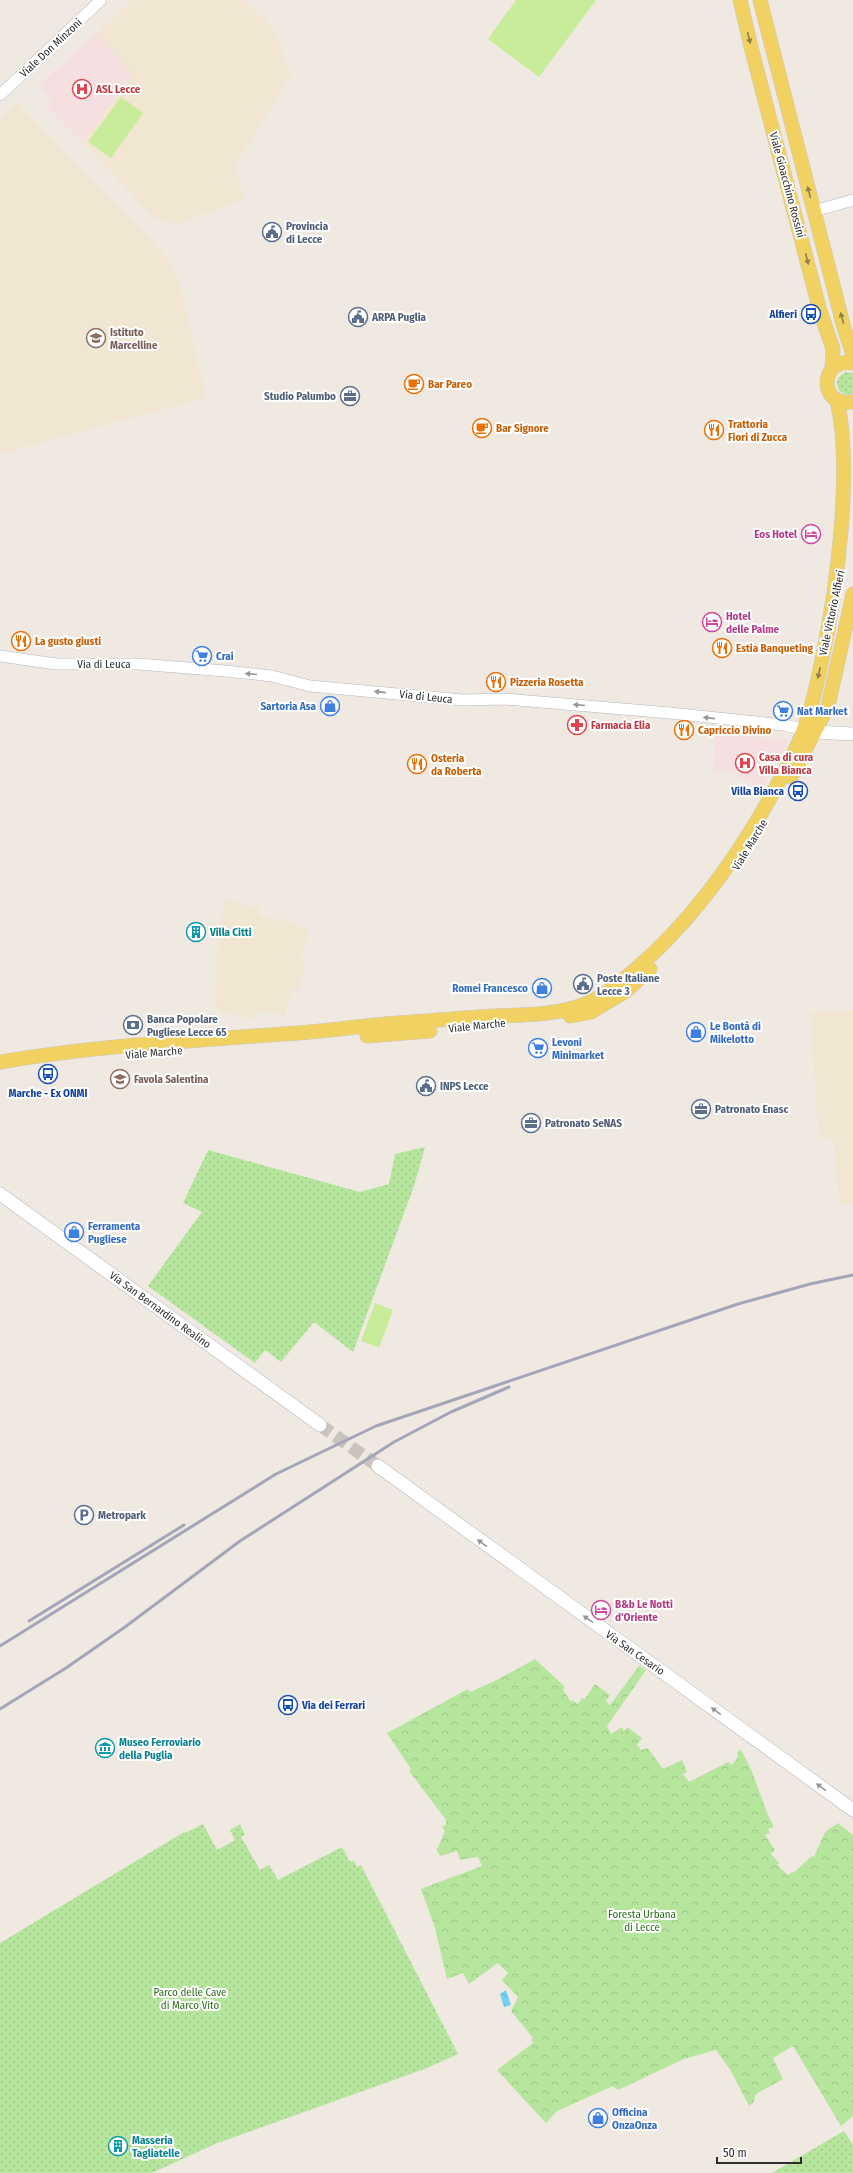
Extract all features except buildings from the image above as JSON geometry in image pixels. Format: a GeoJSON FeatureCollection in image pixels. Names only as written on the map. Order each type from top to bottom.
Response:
{"type":"FeatureCollection","features":[{"type":"Feature","properties":{"kind":"main road","name":"Viale Gioacchino Rossini"},"geometry":{"type":"LineString","coordinates":[[740,0],[820,311],[833,348],[832,369],[826,383],[828,391],[838,401]]}},
{"type":"Feature","properties":{"kind":"main road","name":"Viale Gioacchino Rossini"},"geometry":{"type":"LineString","coordinates":[[760,0],[814,211],[853,355]]}},
{"type":"Feature","properties":{"kind":"main road"},"geometry":{"type":"LineString","coordinates":[[832,369],[838,364],[853,363]]}},
{"type":"Feature","properties":{"kind":"main road"},"geometry":{"type":"LineString","coordinates":[[838,401],[846,403],[853,402]]}},
{"type":"Feature","properties":{"kind":"main road","name":"Viale Vittorio Alfieri"},"geometry":{"type":"LineString","coordinates":[[810,731],[814,701],[844,554],[850,483],[850,439],[845,418],[838,401]]}},
{"type":"Feature","properties":{"kind":"main road","name":"Viale Vittorio Alfieri"},"geometry":{"type":"LineString","coordinates":[[810,731],[828,706],[853,594]]}},
{"type":"Feature","properties":{"kind":"main road","name":"Via di Leuca"},"geometry":{"type":"LineString","coordinates":[[810,731],[853,734]]}},
{"type":"Feature","properties":{"kind":"main road","name":"Viale Marche"},"geometry":{"type":"LineString","coordinates":[[0,1062],[49,1054],[188,1040],[285,1034],[459,1018],[538,1014],[589,1002],[620,983],[650,957],[692,913],[739,849],[794,752],[810,731]]}},
{"type":"Feature","properties":{"kind":"main road","name":"Viale Marche"},"geometry":{"type":"LineString","coordinates":[[0,1070],[49,1062],[208,1048],[399,1034],[559,1019],[591,1012],[626,991],[700,918],[734,872],[810,731]]}},
{"type":"Feature","properties":{"kind":"main road","name":"Via San Bernardino Realino"},"geometry":{"type":"LineString","coordinates":[[0,1194],[320,1425]]}},
{"type":"Feature","properties":{"kind":"main road","name":"Via San Cesario"},"geometry":{"type":"LineString","coordinates":[[378,1466],[853,1810]]}},
{"type":"Feature","properties":{"kind":"street","name":"Viale Don Minzoni"},"geometry":{"type":"LineString","coordinates":[[0,95],[101,0]]}},
{"type":"Feature","properties":{"kind":"street"},"geometry":{"type":"LineString","coordinates":[[814,211],[853,200]]}},
{"type":"Feature","properties":{"kind":"street","name":"Via di Leuca"},"geometry":{"type":"LineString","coordinates":[[0,656],[56,664],[138,664],[225,671],[272,676],[310,686],[463,700],[505,700],[574,705],[784,725],[810,731]]}},
{"type":"Feature","properties":{"kind":"shaded area"},"geometry":{"type":"Polygon","coordinates":[[[133,0],[242,0],[265,19],[274,30],[291,75],[234,167],[245,199],[176,224],[163,222],[155,218],[82,142],[132,75],[97,33],[133,0]]]}},
{"type":"Feature","properties":{"kind":"shaded area","name":"ASL Lecce"},"geometry":{"type":"Polygon","coordinates":[[[97,33],[132,75],[82,142],[46,105],[52,99],[39,85],[97,33]]]}},
{"type":"Feature","properties":{"kind":"shaded area","name":"Istituto Marcelline"},"geometry":{"type":"Polygon","coordinates":[[[17,103],[166,257],[178,278],[206,397],[0,454],[0,120],[17,103]]]}},
{"type":"Feature","properties":{"kind":"shaded area","name":"Casa di cura Villa Bianca"},"geometry":{"type":"Polygon","coordinates":[[[716,733],[788,740],[788,742],[761,789],[738,776],[738,772],[713,771],[716,733]]]}},
{"type":"Feature","properties":{"kind":"shaded area"},"geometry":{"type":"Polygon","coordinates":[[[225,900],[260,908],[259,916],[299,924],[299,927],[308,929],[301,962],[305,964],[299,991],[291,989],[285,1016],[256,1010],[254,1019],[216,1010],[217,951],[225,900]]]}},
{"type":"Feature","properties":{"kind":"shaded area"},"geometry":{"type":"Polygon","coordinates":[[[853,1010],[853,1204],[840,1205],[833,1138],[819,1138],[810,1013],[853,1010]]]}},
{"type":"Feature","properties":{"kind":"green space"},"geometry":{"type":"Polygon","coordinates":[[[516,0],[596,0],[539,77],[488,39],[516,0]]]}},
{"type":"Feature","properties":{"kind":"green space"},"geometry":{"type":"Polygon","coordinates":[[[121,97],[143,113],[111,158],[88,142],[121,97]]]}},
{"type":"Feature","properties":{"kind":"green space"},"geometry":{"type":"Polygon","coordinates":[[[846,372],[853,373],[853,394],[845,395],[839,390],[838,387],[837,382],[839,377],[846,372]]]}},
{"type":"Feature","properties":{"kind":"green space"},"geometry":{"type":"Polygon","coordinates":[[[425,1147],[414,1186],[353,1352],[314,1322],[281,1362],[265,1350],[255,1363],[148,1286],[202,1212],[183,1203],[208,1150],[360,1192],[389,1184],[395,1154],[425,1147]]]}},
{"type":"Feature","properties":{"kind":"green space"},"geometry":{"type":"Polygon","coordinates":[[[375,1303],[393,1310],[379,1348],[361,1341],[375,1303]]]}},
{"type":"Feature","properties":{"kind":"green space","name":"Foresta Urbana di Lecce"},"geometry":{"type":"Polygon","coordinates":[[[535,1659],[565,1687],[563,1690],[571,1702],[572,1700],[578,1704],[582,1698],[585,1699],[595,1684],[610,1695],[606,1701],[610,1705],[639,1666],[646,1670],[607,1726],[611,1734],[622,1727],[624,1732],[627,1727],[642,1738],[637,1745],[641,1750],[648,1748],[663,1769],[682,1760],[687,1772],[683,1774],[689,1782],[728,1762],[732,1765],[738,1757],[737,1753],[740,1749],[750,1767],[765,1808],[774,1827],[768,1829],[770,1833],[765,1835],[775,1850],[771,1854],[779,1863],[777,1865],[788,1875],[792,1872],[793,1873],[812,1856],[814,1857],[825,1832],[838,1823],[853,1835],[853,2116],[841,2126],[793,2046],[773,2058],[783,2079],[756,2094],[753,2103],[749,2106],[731,2071],[716,2050],[684,2059],[618,2090],[613,2086],[557,2111],[546,2123],[497,2070],[533,2043],[531,2040],[533,2038],[511,2011],[518,1997],[502,1980],[508,1973],[498,1963],[469,1984],[463,1973],[447,1979],[435,1928],[421,1889],[482,1866],[478,1857],[460,1860],[457,1851],[440,1856],[437,1850],[445,1831],[442,1827],[446,1825],[446,1820],[409,1771],[411,1769],[387,1733],[468,1689],[470,1692],[497,1680],[535,1659]]]}},
{"type":"Feature","properties":{"kind":"green space","name":"Parco delle Cave di Marco Vito"},"geometry":{"type":"Polygon","coordinates":[[[203,1824],[217,1850],[235,1840],[230,1830],[240,1824],[245,1835],[241,1837],[260,1870],[269,1865],[278,1880],[342,1847],[350,1862],[354,1860],[357,1867],[361,1865],[458,2054],[427,2068],[215,2144],[152,2173],[0,2173],[0,1943],[184,1832],[185,1833],[203,1824]]]}},
{"type":"Feature","properties":{"kind":"green space"},"geometry":{"type":"Polygon","coordinates":[[[844,2131],[853,2145],[853,2173],[772,2173],[844,2131]]]}},
{"type":"Feature","properties":{"kind":"water"},"geometry":{"type":"Polygon","coordinates":[[[506,1990],[511,2005],[504,2007],[500,1994],[506,1990]]]}},
{"type":"Feature","properties":{"kind":"tunnel"},"geometry":{"type":"LineString","coordinates":[[320,1425],[378,1466]]}},
{"type":"Feature","properties":{"kind":"railway"},"geometry":{"type":"LineString","coordinates":[[0,1646],[276,1474],[376,1426],[738,1304],[810,1284],[853,1275]]}},
{"type":"Feature","properties":{"kind":"railway"},"geometry":{"type":"LineString","coordinates":[[0,1709],[66,1668],[125,1627],[240,1541],[394,1442],[451,1412],[509,1387]]}},
{"type":"Feature","properties":{"kind":"railway"},"geometry":{"type":"LineString","coordinates":[[29,1621],[184,1525]]}},
{"type":"Feature","properties":{"kind":"place","name":"ASL Lecce"},"geometry":{"type":"Point","coordinates":[82,89]}},
{"type":"Feature","properties":{"kind":"place","name":"Provincia di Lecce"},"geometry":{"type":"Point","coordinates":[272,232]}},
{"type":"Feature","properties":{"kind":"place","name":"Alfieri"},"geometry":{"type":"Point","coordinates":[811,314]}},
{"type":"Feature","properties":{"kind":"place","name":"ARPA Puglia"},"geometry":{"type":"Point","coordinates":[358,317]}},
{"type":"Feature","properties":{"kind":"place","name":"Istituto Marcelline"},"geometry":{"type":"Point","coordinates":[96,338]}},
{"type":"Feature","properties":{"kind":"place","name":"Bar Pareo"},"geometry":{"type":"Point","coordinates":[414,384]}},
{"type":"Feature","properties":{"kind":"place","name":"Studio Palumbo"},"geometry":{"type":"Point","coordinates":[350,396]}},
{"type":"Feature","properties":{"kind":"place","name":"Bar Signore"},"geometry":{"type":"Point","coordinates":[482,428]}},
{"type":"Feature","properties":{"kind":"place","name":"Trattoria Fiori di Zucca"},"geometry":{"type":"Point","coordinates":[714,430]}},
{"type":"Feature","properties":{"kind":"place","name":"Eos Hotel"},"geometry":{"type":"Point","coordinates":[811,534]}},
{"type":"Feature","properties":{"kind":"place","name":"Hotel delle Palme"},"geometry":{"type":"Point","coordinates":[712,622]}},
{"type":"Feature","properties":{"kind":"place","name":"La gusto giusti"},"geometry":{"type":"Point","coordinates":[21,641]}},
{"type":"Feature","properties":{"kind":"place","name":"Estia Banqueting"},"geometry":{"type":"Point","coordinates":[722,648]}},
{"type":"Feature","properties":{"kind":"place","name":"Crai"},"geometry":{"type":"Point","coordinates":[202,656]}},
{"type":"Feature","properties":{"kind":"place","name":"Pizzeria Rosetta"},"geometry":{"type":"Point","coordinates":[496,682]}},
{"type":"Feature","properties":{"kind":"place","name":"Sartoria Asa"},"geometry":{"type":"Point","coordinates":[330,706]}},
{"type":"Feature","properties":{"kind":"place","name":"Nat Market"},"geometry":{"type":"Point","coordinates":[783,711]}},
{"type":"Feature","properties":{"kind":"place","name":"Farmacia Elia"},"geometry":{"type":"Point","coordinates":[577,725]}},
{"type":"Feature","properties":{"kind":"place","name":"Capriccio Divino"},"geometry":{"type":"Point","coordinates":[684,730]}},
{"type":"Feature","properties":{"kind":"place","name":"Casa di cura Villa Bianca"},"geometry":{"type":"Point","coordinates":[745,763]}},
{"type":"Feature","properties":{"kind":"place","name":"Osteria da Roberta"},"geometry":{"type":"Point","coordinates":[417,764]}},
{"type":"Feature","properties":{"kind":"place","name":"Villa Bianca"},"geometry":{"type":"Point","coordinates":[798,791]}},
{"type":"Feature","properties":{"kind":"place","name":"Villa Citti"},"geometry":{"type":"Point","coordinates":[196,932]}},
{"type":"Feature","properties":{"kind":"place","name":"Poste Italiane Lecce 3"},"geometry":{"type":"Point","coordinates":[583,984]}},
{"type":"Feature","properties":{"kind":"place","name":"Romei Francesco"},"geometry":{"type":"Point","coordinates":[542,988]}},
{"type":"Feature","properties":{"kind":"place","name":"Banca Popolare Pugliese Lecce 65"},"geometry":{"type":"Point","coordinates":[133,1025]}},
{"type":"Feature","properties":{"kind":"place","name":"Le Bontà di Mikelotto"},"geometry":{"type":"Point","coordinates":[696,1032]}},
{"type":"Feature","properties":{"kind":"place","name":"Levoni Minimarket"},"geometry":{"type":"Point","coordinates":[538,1048]}},
{"type":"Feature","properties":{"kind":"place","name":"Marche - Ex ONMI"},"geometry":{"type":"Point","coordinates":[48,1074]}},
{"type":"Feature","properties":{"kind":"place","name":"Favola Salentina"},"geometry":{"type":"Point","coordinates":[120,1079]}},
{"type":"Feature","properties":{"kind":"place","name":"INPS Lecce"},"geometry":{"type":"Point","coordinates":[426,1086]}},
{"type":"Feature","properties":{"kind":"place","name":"Patronato Enasc"},"geometry":{"type":"Point","coordinates":[701,1109]}},
{"type":"Feature","properties":{"kind":"place","name":"Patronato SeNAS"},"geometry":{"type":"Point","coordinates":[531,1123]}},
{"type":"Feature","properties":{"kind":"place","name":"Ferramenta Pugliese"},"geometry":{"type":"Point","coordinates":[74,1232]}},
{"type":"Feature","properties":{"kind":"place","name":"Metropark"},"geometry":{"type":"Point","coordinates":[84,1515]}},
{"type":"Feature","properties":{"kind":"place","name":"B&b Le Notti d'Oriente"},"geometry":{"type":"Point","coordinates":[601,1610]}},
{"type":"Feature","properties":{"kind":"place","name":"Via dei Ferrari"},"geometry":{"type":"Point","coordinates":[288,1705]}},
{"type":"Feature","properties":{"kind":"place","name":"Museo Ferroviario della Puglia"},"geometry":{"type":"Point","coordinates":[105,1748]}},
{"type":"Feature","properties":{"kind":"place","name":"Officina OnzaOnza"},"geometry":{"type":"Point","coordinates":[598,2118]}},
{"type":"Feature","properties":{"kind":"place","name":"Masseria Tagliatelle"},"geometry":{"type":"Point","coordinates":[118,2146]}}]}
